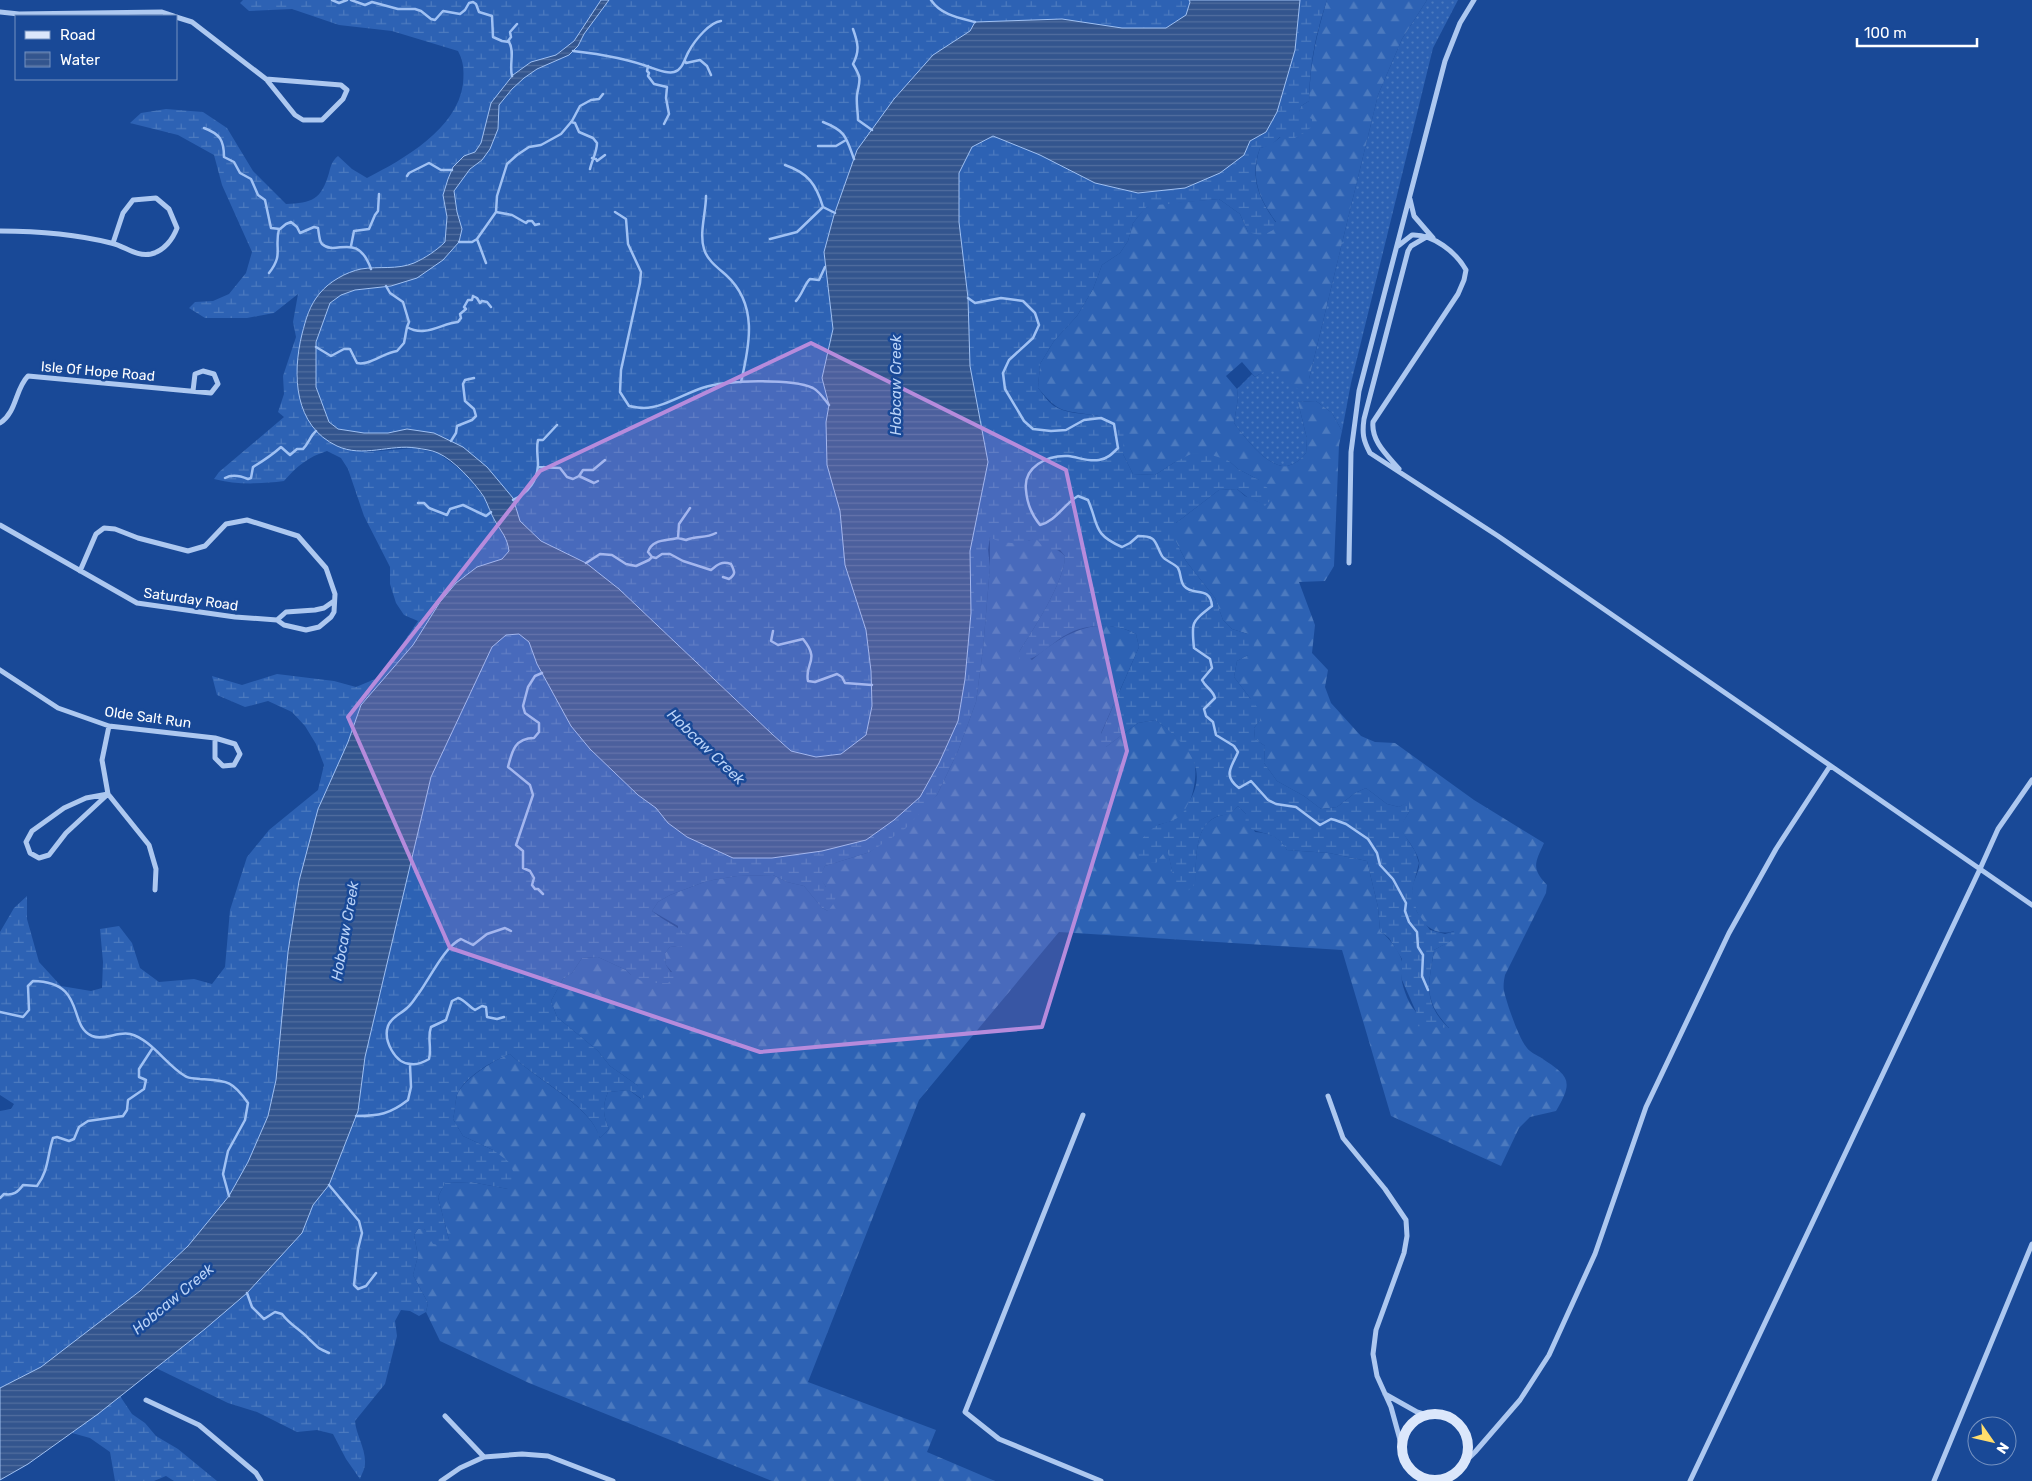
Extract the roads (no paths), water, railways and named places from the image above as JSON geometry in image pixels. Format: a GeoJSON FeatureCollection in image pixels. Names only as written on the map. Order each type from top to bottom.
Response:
{"type":"FeatureCollection","features":[{"type":"Feature","properties":{"kind":"main road"},"geometry":{"type":"LineString","coordinates":[[1416,1481],[1406,1462],[1402,1447],[1405,1433],[1414,1421],[1434,1413],[1449,1417],[1460,1426],[1467,1443],[1466,1455],[1452,1481]]}},
{"type":"Feature","properties":{"kind":"main road"},"geometry":{"type":"LineString","coordinates":[[1410,1468],[1424,1478],[1436,1479],[1447,1477],[1460,1468]]}},
{"type":"Feature","properties":{"kind":"street"},"geometry":{"type":"LineString","coordinates":[[1349,563],[1351,452],[1359,391],[1444,61],[1460,23],[1474,0]]}},
{"type":"Feature","properties":{"kind":"street"},"geometry":{"type":"LineString","coordinates":[[0,12],[19,14],[162,12],[170,15]]}},
{"type":"Feature","properties":{"kind":"street"},"geometry":{"type":"LineString","coordinates":[[178,18],[192,22],[266,79],[295,115],[303,120],[322,120],[343,99],[347,90],[341,85],[266,79]]}},
{"type":"Feature","properties":{"kind":"street"},"geometry":{"type":"LineString","coordinates":[[1410,196],[1414,216],[1438,243]]}},
{"type":"Feature","properties":{"kind":"street"},"geometry":{"type":"LineString","coordinates":[[0,231],[37,231],[113,243],[130,252],[152,254],[172,241],[177,228],[168,209],[156,198],[133,200],[123,213],[113,243]]}},
{"type":"Feature","properties":{"kind":"street"},"geometry":{"type":"LineString","coordinates":[[1396,247],[1412,235],[1428,236],[1458,257],[1466,270],[1458,294],[1373,422],[1372,431],[1379,446],[1401,471]]}},
{"type":"Feature","properties":{"kind":"street"},"geometry":{"type":"LineString","coordinates":[[1428,236],[1411,246],[1408,251],[1362,432],[1364,442],[1370,453],[1380,461],[1401,471],[1498,536],[2032,905]]}},
{"type":"Feature","properties":{"kind":"street","name":"Isle Of Hope Road"},"geometry":{"type":"LineString","coordinates":[[0,422],[7,418],[15,403],[21,383],[28,376],[193,391],[211,392],[218,384],[214,374],[203,371],[195,374],[193,391]]}},
{"type":"Feature","properties":{"kind":"street"},"geometry":{"type":"LineString","coordinates":[[80,571],[96,534],[104,528],[115,529],[138,538],[188,551],[205,546],[226,524],[247,520],[298,536],[326,568],[335,594],[334,601]]}},
{"type":"Feature","properties":{"kind":"street","name":"Saturday Road"},"geometry":{"type":"LineString","coordinates":[[0,525],[137,603],[235,617],[277,620],[284,625],[296,629],[312,629],[319,627],[331,617],[334,612],[334,601]]}},
{"type":"Feature","properties":{"kind":"street","name":"Saturday Road"},"geometry":{"type":"LineString","coordinates":[[277,620],[286,612],[324,608],[334,601]]}},
{"type":"Feature","properties":{"kind":"street","name":"Olde Salt Run"},"geometry":{"type":"LineString","coordinates":[[0,670],[58,708],[109,726],[215,738],[236,744],[240,754],[234,764],[222,766],[215,758],[215,738]]}},
{"type":"Feature","properties":{"kind":"street"},"geometry":{"type":"LineString","coordinates":[[109,726],[102,760],[108,794],[149,845],[156,869],[155,890]]}},
{"type":"Feature","properties":{"kind":"street"},"geometry":{"type":"LineString","coordinates":[[1460,1468],[1520,1400],[1549,1355],[1595,1254],[1646,1107],[1724,942],[1776,849],[1830,766]]}},
{"type":"Feature","properties":{"kind":"street"},"geometry":{"type":"LineString","coordinates":[[1690,1481],[1998,829],[2032,780]]}},
{"type":"Feature","properties":{"kind":"street"},"geometry":{"type":"LineString","coordinates":[[108,794],[66,833],[49,855],[39,858],[30,852],[26,842],[32,830],[71,805],[86,798],[108,794]]}},
{"type":"Feature","properties":{"kind":"street"},"geometry":{"type":"LineString","coordinates":[[1328,1096],[1343,1138],[1385,1189],[1406,1220],[1407,1236],[1404,1253],[1376,1330],[1373,1354],[1377,1376],[1391,1407],[1402,1447]]}},
{"type":"Feature","properties":{"kind":"street"},"geometry":{"type":"LineString","coordinates":[[1083,1115],[965,1412],[999,1439],[1101,1481]]}},
{"type":"Feature","properties":{"kind":"street"},"geometry":{"type":"LineString","coordinates":[[1934,1481],[2032,1244]]}},
{"type":"Feature","properties":{"kind":"street"},"geometry":{"type":"LineString","coordinates":[[1384,1394],[1417,1412],[1427,1415]]}},
{"type":"Feature","properties":{"kind":"street"},"geometry":{"type":"LineString","coordinates":[[146,1400],[199,1425],[256,1473],[261,1481]]}},
{"type":"Feature","properties":{"kind":"street"},"geometry":{"type":"LineString","coordinates":[[445,1416],[484,1457]]}},
{"type":"Feature","properties":{"kind":"street"},"geometry":{"type":"LineString","coordinates":[[441,1481],[460,1468],[484,1457],[522,1454],[548,1456],[613,1481]]}},
{"type":"Feature","properties":{"kind":"water","name":"Hobcaw Creek"},"geometry":{"type":"Polygon","coordinates":[[[601,0],[609,0],[584,34],[578,46],[569,55],[537,69],[524,78],[499,105],[498,129],[490,149],[482,160],[470,169],[454,191],[462,229],[459,242],[443,260],[417,278],[391,286],[355,290],[341,295],[330,303],[316,342],[316,387],[329,422],[338,429],[364,433],[388,433],[407,429],[434,433],[463,447],[487,467],[513,498],[520,521],[541,541],[586,563],[619,589],[791,751],[816,757],[841,754],[866,735],[872,706],[871,671],[866,630],[845,565],[840,511],[827,465],[826,422],[829,405],[822,378],[833,329],[824,252],[834,215],[857,150],[894,99],[933,55],[970,31],[975,22],[1062,19],[1122,28],[1166,28],[1186,15],[1189,0],[1300,0],[1295,50],[1277,112],[1266,132],[1250,141],[1244,155],[1220,173],[1185,188],[1138,193],[1095,183],[1040,155],[993,136],[972,147],[959,173],[959,222],[968,298],[970,366],[988,462],[970,551],[971,613],[965,679],[958,721],[939,763],[920,797],[894,820],[866,840],[822,851],[772,858],[733,858],[687,837],[668,823],[656,808],[638,795],[590,749],[571,726],[537,664],[529,642],[519,634],[506,635],[492,647],[431,777],[365,1057],[358,1111],[329,1185],[313,1205],[302,1233],[247,1293],[205,1329],[98,1414],[28,1464],[0,1480],[0,1388],[41,1367],[140,1291],[188,1246],[229,1196],[248,1162],[268,1116],[276,1080],[288,952],[299,881],[318,809],[348,742],[361,705],[413,645],[440,602],[456,583],[477,567],[502,559],[509,551],[506,539],[484,497],[463,472],[444,456],[430,450],[406,447],[367,451],[347,449],[337,446],[323,437],[312,426],[304,413],[297,382],[299,350],[308,313],[316,298],[324,289],[344,275],[361,269],[408,265],[426,257],[445,242],[447,217],[443,195],[448,179],[453,167],[464,156],[475,152],[481,143],[491,103],[513,75],[531,62],[556,55],[574,41],[601,0]]]}},
{"type":"Feature","properties":{"kind":"waterway"},"geometry":{"type":"LineString","coordinates":[[332,0],[339,3],[347,0]]}},
{"type":"Feature","properties":{"kind":"waterway"},"geometry":{"type":"LineString","coordinates":[[351,0],[365,5],[372,2],[398,9],[415,9],[435,20],[443,11],[460,14],[469,3],[473,2],[476,4],[479,12],[492,16],[493,37],[509,42],[512,50],[512,76]]}},
{"type":"Feature","properties":{"kind":"waterway"},"geometry":{"type":"LineString","coordinates":[[931,0],[945,12],[975,22]]}},
{"type":"Feature","properties":{"kind":"waterway"},"geometry":{"type":"LineString","coordinates":[[573,51],[613,57],[663,72],[674,72],[682,66],[703,32],[721,21]]}},
{"type":"Feature","properties":{"kind":"waterway"},"geometry":{"type":"LineString","coordinates":[[508,41],[511,37],[510,32],[517,24]]}},
{"type":"Feature","properties":{"kind":"waterway"},"geometry":{"type":"LineString","coordinates":[[853,29],[858,47],[853,64],[860,79],[857,98],[858,120],[872,130]]}},
{"type":"Feature","properties":{"kind":"waterway"},"geometry":{"type":"LineString","coordinates":[[685,61],[686,63],[700,60],[707,66],[711,75]]}},
{"type":"Feature","properties":{"kind":"waterway"},"geometry":{"type":"LineString","coordinates":[[648,66],[648,76],[654,84],[667,87],[666,98],[669,114],[664,124]]}},
{"type":"Feature","properties":{"kind":"waterway"},"geometry":{"type":"LineString","coordinates":[[459,242],[472,242],[477,239],[496,212],[497,196],[507,164],[529,147],[541,145],[561,134],[572,121],[580,106],[591,100],[599,99],[603,94]]}},
{"type":"Feature","properties":{"kind":"waterway"},"geometry":{"type":"LineString","coordinates":[[571,122],[575,123],[579,132],[593,138],[597,143],[590,169]]}},
{"type":"Feature","properties":{"kind":"waterway"},"geometry":{"type":"LineString","coordinates":[[823,122],[841,132],[849,145],[854,159]]}},
{"type":"Feature","properties":{"kind":"waterway"},"geometry":{"type":"LineString","coordinates":[[204,128],[220,138],[224,157],[234,162],[240,173],[251,179],[258,195],[265,200],[271,228],[280,229],[291,222],[300,233],[314,227],[318,228],[322,244],[334,248],[353,247],[359,250],[371,269]]}},
{"type":"Feature","properties":{"kind":"waterway"},"geometry":{"type":"LineString","coordinates":[[818,146],[836,146],[846,140]]}},
{"type":"Feature","properties":{"kind":"waterway"},"geometry":{"type":"LineString","coordinates":[[592,158],[597,161],[605,155]]}},
{"type":"Feature","properties":{"kind":"waterway"},"geometry":{"type":"LineString","coordinates":[[407,176],[409,173],[429,163],[441,170],[452,170]]}},
{"type":"Feature","properties":{"kind":"waterway"},"geometry":{"type":"LineString","coordinates":[[785,165],[800,172],[810,180],[823,207]]}},
{"type":"Feature","properties":{"kind":"waterway"},"geometry":{"type":"LineString","coordinates":[[351,246],[354,231],[369,229],[378,211],[379,194]]}},
{"type":"Feature","properties":{"kind":"waterway"},"geometry":{"type":"LineString","coordinates":[[706,196],[702,230],[705,253],[716,267],[736,286],[747,312],[749,339],[741,382]]}},
{"type":"Feature","properties":{"kind":"waterway"},"geometry":{"type":"LineString","coordinates":[[770,239],[797,232],[823,207],[835,213]]}},
{"type":"Feature","properties":{"kind":"waterway"},"geometry":{"type":"LineString","coordinates":[[496,212],[512,215],[526,223],[532,221],[535,225],[539,224]]}},
{"type":"Feature","properties":{"kind":"waterway"},"geometry":{"type":"LineString","coordinates":[[615,212],[626,219],[628,244],[641,272],[621,370],[620,392],[629,406],[651,407],[713,385],[758,381],[775,381],[813,388],[820,393],[829,405]]}},
{"type":"Feature","properties":{"kind":"waterway"},"geometry":{"type":"LineString","coordinates":[[269,273],[276,261],[279,229]]}},
{"type":"Feature","properties":{"kind":"waterway"},"geometry":{"type":"LineString","coordinates":[[477,239],[486,263]]}},
{"type":"Feature","properties":{"kind":"waterway"},"geometry":{"type":"LineString","coordinates":[[796,301],[810,279],[819,280],[825,267]]}},
{"type":"Feature","properties":{"kind":"waterway"},"geometry":{"type":"LineString","coordinates":[[386,286],[390,293],[403,302],[409,322],[407,327],[414,330],[427,331],[458,322],[461,318],[460,314],[466,309],[464,307],[468,300],[472,300],[473,296],[480,303],[482,301],[487,302],[491,307]]}},
{"type":"Feature","properties":{"kind":"waterway"},"geometry":{"type":"LineString","coordinates":[[968,298],[975,303],[1001,298],[1023,301],[1035,313],[1039,325],[1033,338],[1009,360],[1003,373],[1005,389],[1024,421],[1033,429],[1066,430],[1084,420],[1101,418],[1114,424],[1118,448],[1107,457],[1091,460],[1060,456],[1045,460],[1032,469],[1028,475],[1026,490],[1028,504],[1034,517],[1040,525],[1051,520],[1078,496],[1088,500],[1098,528],[1106,538],[1122,547],[1138,536],[1149,537],[1155,541],[1163,558],[1178,568],[1184,586],[1192,591],[1205,593],[1208,596],[1212,606],[1194,623],[1194,648],[1210,659],[1212,668],[1202,680],[1215,698],[1204,709],[1206,716],[1213,722],[1216,735],[1234,746],[1238,752],[1231,767],[1231,779],[1239,788],[1251,781],[1268,800],[1276,804],[1296,807],[1320,825],[1331,819],[1335,820],[1346,824],[1368,839],[1377,853],[1380,865],[1393,879],[1406,903],[1405,911],[1409,922],[1417,932],[1418,947],[1423,955],[1422,976],[1428,990]]}},
{"type":"Feature","properties":{"kind":"waterway"},"geometry":{"type":"LineString","coordinates":[[316,347],[331,356],[344,349],[350,349],[357,363],[366,363],[397,351],[404,343],[407,327]]}},
{"type":"Feature","properties":{"kind":"waterway"},"geometry":{"type":"LineString","coordinates":[[451,441],[456,433],[457,426],[472,420],[476,416],[474,409],[465,401],[463,384],[465,380],[474,378]]}},
{"type":"Feature","properties":{"kind":"waterway"},"geometry":{"type":"LineString","coordinates":[[513,500],[523,494],[534,482],[538,465],[538,440],[543,440],[557,425]]}},
{"type":"Feature","properties":{"kind":"waterway"},"geometry":{"type":"LineString","coordinates":[[225,478],[234,476],[251,478],[253,467],[281,447],[290,455],[297,449],[303,449],[316,431]]}},
{"type":"Feature","properties":{"kind":"waterway"},"geometry":{"type":"LineString","coordinates":[[538,467],[560,468],[567,477],[573,479],[579,476],[583,470],[593,470],[605,460]]}},
{"type":"Feature","properties":{"kind":"waterway"},"geometry":{"type":"LineString","coordinates":[[579,476],[594,483],[598,481]]}},
{"type":"Feature","properties":{"kind":"waterway"},"geometry":{"type":"LineString","coordinates":[[418,503],[424,503],[429,508],[447,515],[450,509],[463,505],[486,516],[491,512]]}},
{"type":"Feature","properties":{"kind":"waterway"},"geometry":{"type":"LineString","coordinates":[[652,557],[648,552],[653,545],[660,541],[678,538],[679,524],[690,508]]}},
{"type":"Feature","properties":{"kind":"waterway"},"geometry":{"type":"LineString","coordinates":[[678,538],[686,540],[716,533]]}},
{"type":"Feature","properties":{"kind":"waterway"},"geometry":{"type":"LineString","coordinates":[[586,563],[600,554],[612,555],[626,564],[636,566],[652,557],[656,558],[662,554],[670,554],[683,561],[711,570],[720,564],[731,564],[734,571],[733,576],[729,579],[723,577]]}},
{"type":"Feature","properties":{"kind":"waterway"},"geometry":{"type":"LineString","coordinates":[[773,631],[771,641],[778,645],[803,639],[808,646],[811,652],[811,661],[807,675],[808,681],[815,682],[837,674],[842,677],[845,683],[872,685]]}},
{"type":"Feature","properties":{"kind":"waterway"},"geometry":{"type":"LineString","coordinates":[[542,673],[535,676],[528,687],[523,706],[525,713],[539,723],[539,732],[534,738],[522,740],[515,746],[508,767],[530,785],[533,795],[516,845],[523,851],[523,868],[530,871],[534,878],[532,885],[543,894]]}},
{"type":"Feature","properties":{"kind":"waterway"},"geometry":{"type":"LineString","coordinates":[[504,1017],[497,1019],[487,1017],[486,1007],[482,1006],[475,1010],[458,998],[452,1001],[446,1020],[431,1027],[429,1059],[418,1064],[405,1063],[395,1056],[387,1038],[389,1023],[410,1005],[449,948],[461,939],[473,945],[487,934],[505,928],[511,931]]}},
{"type":"Feature","properties":{"kind":"waterway"},"geometry":{"type":"LineString","coordinates":[[0,1012],[23,1017],[29,1010],[28,986],[33,981],[50,983],[61,988],[69,996],[80,1023],[85,1031],[92,1036],[130,1034],[145,1041],[178,1072],[187,1077],[223,1081],[238,1090],[248,1103],[245,1120],[228,1151],[223,1174],[229,1196]]}},
{"type":"Feature","properties":{"kind":"waterway"},"geometry":{"type":"LineString","coordinates":[[0,1198],[4,1194],[15,1193],[23,1185],[37,1186],[46,1169],[53,1138],[57,1137],[69,1141],[74,1139],[79,1127],[88,1121],[123,1116],[127,1110],[128,1100],[144,1089],[146,1080],[139,1077],[139,1069],[152,1049]]}},
{"type":"Feature","properties":{"kind":"waterway"},"geometry":{"type":"LineString","coordinates":[[356,1116],[384,1113],[408,1100],[411,1087],[410,1065]]}},
{"type":"Feature","properties":{"kind":"waterway"},"geometry":{"type":"LineString","coordinates":[[329,1185],[359,1221],[362,1233],[358,1249],[354,1285],[358,1289],[366,1286],[376,1273]]}},
{"type":"Feature","properties":{"kind":"waterway"},"geometry":{"type":"LineString","coordinates":[[247,1293],[252,1307],[264,1319],[275,1312],[282,1314],[321,1350],[329,1353]]}}]}
